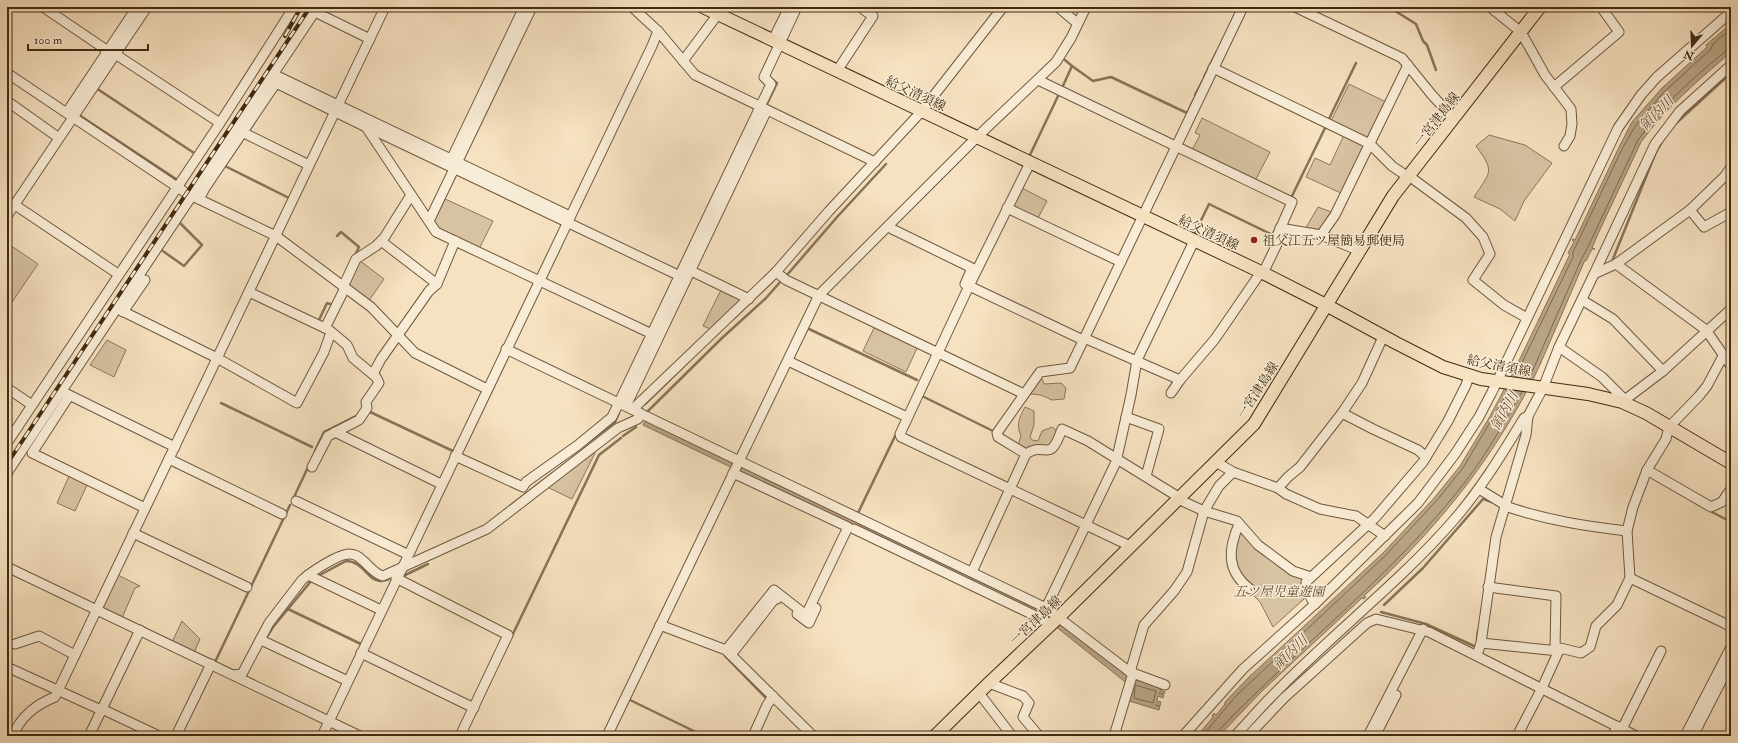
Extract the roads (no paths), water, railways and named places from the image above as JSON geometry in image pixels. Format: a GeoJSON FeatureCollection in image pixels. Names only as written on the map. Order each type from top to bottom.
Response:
{"type":"FeatureCollection","features":[{"type":"Feature","properties":{"kind":"main road","name":"給父清須線"},"geometry":{"type":"LineString","coordinates":[[703,7],[1262,273],[1326,305],[1383,337],[1421,356],[1468,376],[1588,394],[1624,401],[1731,463]]}},
{"type":"Feature","properties":{"kind":"main road","name":"一宮津島線"},"geometry":{"type":"LineString","coordinates":[[935,736],[1254,424],[1393,196],[1540,7]]}},
{"type":"Feature","properties":{"kind":"street"},"geometry":{"type":"LineString","coordinates":[[43,7],[220,123]]}},
{"type":"Feature","properties":{"kind":"street"},"geometry":{"type":"LineString","coordinates":[[7,216],[59,138],[70,115],[137,7]]}},
{"type":"Feature","properties":{"kind":"street"},"geometry":{"type":"LineString","coordinates":[[111,51],[147,7]]}},
{"type":"Feature","properties":{"kind":"street"},"geometry":{"type":"LineString","coordinates":[[7,443],[118,274],[220,123],[294,7]]}},
{"type":"Feature","properties":{"kind":"street"},"geometry":{"type":"LineString","coordinates":[[13,736],[20,723],[35,708],[55,697],[385,7]]}},
{"type":"Feature","properties":{"kind":"street"},"geometry":{"type":"LineString","coordinates":[[429,221],[524,7]]}},
{"type":"Feature","properties":{"kind":"street"},"geometry":{"type":"LineString","coordinates":[[453,164],[532,7]]}},
{"type":"Feature","properties":{"kind":"street"},"geometry":{"type":"LineString","coordinates":[[632,7],[658,31],[695,75],[875,162]]}},
{"type":"Feature","properties":{"kind":"street"},"geometry":{"type":"LineString","coordinates":[[630,408],[652,334],[685,271],[764,108],[772,84],[764,77],[789,7]]}},
{"type":"Feature","properties":{"kind":"street"},"geometry":{"type":"LineString","coordinates":[[777,42],[797,7]]}},
{"type":"Feature","properties":{"kind":"street"},"geometry":{"type":"LineString","coordinates":[[837,71],[873,16],[864,10],[866,7]]}},
{"type":"Feature","properties":{"kind":"street"},"geometry":{"type":"LineString","coordinates":[[455,456],[523,487],[526,482],[578,445],[612,417],[630,408],[749,299],[776,272],[829,210],[921,112],[1003,7]]}},
{"type":"Feature","properties":{"kind":"street"},"geometry":{"type":"LineString","coordinates":[[1058,7],[1077,23]]}},
{"type":"Feature","properties":{"kind":"street"},"geometry":{"type":"LineString","coordinates":[[607,736],[819,295],[977,137],[1056,62],[1071,38],[1086,7]]}},
{"type":"Feature","properties":{"kind":"street"},"geometry":{"type":"LineString","coordinates":[[1026,454],[998,437],[997,433],[1040,372],[1070,368],[1243,7]]}},
{"type":"Feature","properties":{"kind":"street"},"geometry":{"type":"LineString","coordinates":[[1294,7],[1402,58],[1454,119]]}},
{"type":"Feature","properties":{"kind":"street"},"geometry":{"type":"LineString","coordinates":[[1490,7],[1521,32],[1554,87],[1571,109],[1573,117],[1570,136],[1564,146]]}},
{"type":"Feature","properties":{"kind":"street"},"geometry":{"type":"LineString","coordinates":[[1554,87],[1619,32],[1601,7]]}},
{"type":"Feature","properties":{"kind":"street"},"geometry":{"type":"LineString","coordinates":[[7,473],[65,393],[195,198],[317,10],[370,39]]}},
{"type":"Feature","properties":{"kind":"street"},"geometry":{"type":"LineString","coordinates":[[1183,736],[1243,669],[1315,604],[1385,536],[1418,503],[1434,483],[1479,417],[1499,381],[1597,170],[1626,115],[1657,77],[1731,12]]}},
{"type":"Feature","properties":{"kind":"street"},"geometry":{"type":"LineString","coordinates":[[683,61],[718,14]]}},
{"type":"Feature","properties":{"kind":"street"},"geometry":{"type":"LineString","coordinates":[[322,736],[400,569],[658,31]]}},
{"type":"Feature","properties":{"kind":"street"},"geometry":{"type":"LineString","coordinates":[[1321,235],[1335,216],[1408,65]]}},
{"type":"Feature","properties":{"kind":"street"},"geometry":{"type":"LineString","coordinates":[[1477,655],[1496,537],[1526,435],[1528,416],[1540,388],[1655,144],[1680,111],[1731,65]]}},
{"type":"Feature","properties":{"kind":"street"},"geometry":{"type":"LineString","coordinates":[[1214,68],[1370,144],[1392,166],[1466,218],[1480,232],[1490,254],[1473,280],[1504,305],[1527,318]]}},
{"type":"Feature","properties":{"kind":"street"},"geometry":{"type":"LineString","coordinates":[[7,73],[195,198],[276,236],[371,307],[398,337],[415,353],[487,389]]}},
{"type":"Feature","properties":{"kind":"street"},"geometry":{"type":"LineString","coordinates":[[272,80],[337,108],[569,219],[749,299]]}},
{"type":"Feature","properties":{"kind":"street"},"geometry":{"type":"LineString","coordinates":[[1038,80],[1292,202],[1276,236],[1279,240],[1262,273],[1215,339],[1180,380],[1171,393]]}},
{"type":"Feature","properties":{"kind":"street"},"geometry":{"type":"LineString","coordinates":[[7,101],[59,138]]}},
{"type":"Feature","properties":{"kind":"street"},"geometry":{"type":"LineString","coordinates":[[337,108],[366,127],[453,164]]}},
{"type":"Feature","properties":{"kind":"street"},"geometry":{"type":"LineString","coordinates":[[366,127],[436,232],[652,334]]}},
{"type":"Feature","properties":{"kind":"street"},"geometry":{"type":"LineString","coordinates":[[239,131],[309,165]]}},
{"type":"Feature","properties":{"kind":"street"},"geometry":{"type":"LineString","coordinates":[[1030,163],[969,286],[900,434],[901,437],[1130,546]]}},
{"type":"Feature","properties":{"kind":"street"},"geometry":{"type":"LineString","coordinates":[[1594,274],[1616,264],[1690,210],[1725,176],[1731,167]]}},
{"type":"Feature","properties":{"kind":"street"},"geometry":{"type":"LineString","coordinates":[[120,310],[217,358],[297,403],[324,352],[328,330],[356,259],[381,241],[411,195]]}},
{"type":"Feature","properties":{"kind":"street"},"geometry":{"type":"LineString","coordinates":[[14,205],[118,274]]}},
{"type":"Feature","properties":{"kind":"street"},"geometry":{"type":"LineString","coordinates":[[1007,208],[1120,262]]}},
{"type":"Feature","properties":{"kind":"street"},"geometry":{"type":"LineString","coordinates":[[1690,210],[1704,227],[1731,212]]}},
{"type":"Feature","properties":{"kind":"street"},"geometry":{"type":"LineString","coordinates":[[888,227],[972,268],[965,284],[1083,339],[1137,360],[1180,380]]}},
{"type":"Feature","properties":{"kind":"street"},"geometry":{"type":"LineString","coordinates":[[1280,228],[1321,235],[1360,251]]}},
{"type":"Feature","properties":{"kind":"street"},"geometry":{"type":"LineString","coordinates":[[381,241],[437,284]]}},
{"type":"Feature","properties":{"kind":"street"},"geometry":{"type":"LineString","coordinates":[[373,374],[381,359],[398,337],[429,291],[437,284],[455,241]]}},
{"type":"Feature","properties":{"kind":"street"},"geometry":{"type":"LineString","coordinates":[[1046,608],[1087,526],[1116,459],[1137,360],[1194,241]]}},
{"type":"Feature","properties":{"kind":"street"},"geometry":{"type":"LineString","coordinates":[[1616,264],[1706,330],[1731,366]]}},
{"type":"Feature","properties":{"kind":"street"},"geometry":{"type":"LineString","coordinates":[[630,408],[685,271]]}},
{"type":"Feature","properties":{"kind":"street"},"geometry":{"type":"LineString","coordinates":[[776,272],[786,280],[1024,394]]}},
{"type":"Feature","properties":{"kind":"street"},"geometry":{"type":"LineString","coordinates":[[120,310],[145,280]]}},
{"type":"Feature","properties":{"kind":"street"},"geometry":{"type":"LineString","coordinates":[[249,292],[328,330],[347,345],[353,358],[373,374],[379,383],[366,402],[367,408],[359,420],[328,436],[312,468]]}},
{"type":"Feature","properties":{"kind":"street"},"geometry":{"type":"LineString","coordinates":[[1582,300],[1613,319],[1664,371]]}},
{"type":"Feature","properties":{"kind":"street"},"geometry":{"type":"LineString","coordinates":[[1560,347],[1602,377],[1624,401],[1664,371],[1706,330],[1731,309]]}},
{"type":"Feature","properties":{"kind":"street"},"geometry":{"type":"LineString","coordinates":[[1278,488],[1300,467],[1342,413],[1362,382],[1383,337]]}},
{"type":"Feature","properties":{"kind":"street"},"geometry":{"type":"LineString","coordinates":[[506,349],[630,408],[848,528],[853,528],[972,572],[1046,608],[1054,621],[1132,674],[1165,685]]}},
{"type":"Feature","properties":{"kind":"street"},"geometry":{"type":"LineString","coordinates":[[1480,643],[1557,650],[1560,648],[1581,653],[1590,647],[1596,626],[1617,606],[1630,578],[1627,531],[1633,507],[1648,470],[1666,439],[1669,427],[1699,396],[1724,356]]}},
{"type":"Feature","properties":{"kind":"street"},"geometry":{"type":"LineString","coordinates":[[788,360],[908,417]]}},
{"type":"Feature","properties":{"kind":"street"},"geometry":{"type":"LineString","coordinates":[[1315,604],[1306,590],[1306,582],[1369,524],[1410,478],[1448,421],[1466,385],[1468,376]]}},
{"type":"Feature","properties":{"kind":"street"},"geometry":{"type":"LineString","coordinates":[[7,388],[32,405]]}},
{"type":"Feature","properties":{"kind":"street"},"geometry":{"type":"LineString","coordinates":[[65,393],[175,447]]}},
{"type":"Feature","properties":{"kind":"street"},"geometry":{"type":"LineString","coordinates":[[65,393],[32,453],[145,508]]}},
{"type":"Feature","properties":{"kind":"street"},"geometry":{"type":"LineString","coordinates":[[234,675],[242,674],[269,623],[302,580],[308,575],[342,556],[350,554],[362,559],[378,575],[383,576],[487,529],[618,428],[638,419],[630,408]]}},
{"type":"Feature","properties":{"kind":"street"},"geometry":{"type":"LineString","coordinates":[[1342,413],[1418,450],[1426,456]]}},
{"type":"Feature","properties":{"kind":"street"},"geometry":{"type":"LineString","coordinates":[[1235,736],[1275,693],[1417,560],[1454,520],[1479,489],[1524,418],[1528,416]]}},
{"type":"Feature","properties":{"kind":"street"},"geometry":{"type":"LineString","coordinates":[[1126,417],[1159,429],[1146,476]]}},
{"type":"Feature","properties":{"kind":"street"},"geometry":{"type":"LineString","coordinates":[[972,572],[1026,454],[1033,449],[1048,451],[1053,448],[1057,444],[1062,429],[1088,441],[1146,476],[1179,499],[1204,511],[1237,521],[1258,545],[1293,571],[1311,577]]}},
{"type":"Feature","properties":{"kind":"street"},"geometry":{"type":"LineString","coordinates":[[335,432],[442,484]]}},
{"type":"Feature","properties":{"kind":"street"},"geometry":{"type":"LineString","coordinates":[[169,459],[282,514]]}},
{"type":"Feature","properties":{"kind":"street"},"geometry":{"type":"LineString","coordinates":[[1216,462],[1233,472],[1278,488],[1286,494],[1320,509],[1356,516],[1385,536]]}},
{"type":"Feature","properties":{"kind":"street"},"geometry":{"type":"LineString","coordinates":[[736,466],[853,528],[1044,620],[1054,621]]}},
{"type":"Feature","properties":{"kind":"street"},"geometry":{"type":"LineString","coordinates":[[1648,470],[1711,507],[1722,502],[1731,489]]}},
{"type":"Feature","properties":{"kind":"street"},"geometry":{"type":"LineString","coordinates":[[1114,736],[1132,674],[1144,625],[1174,591],[1187,572],[1204,511],[1219,486],[1233,472]]}},
{"type":"Feature","properties":{"kind":"street"},"geometry":{"type":"LineString","coordinates":[[1479,489],[1505,505],[1535,517],[1574,525],[1627,531]]}},
{"type":"Feature","properties":{"kind":"street"},"geometry":{"type":"LineString","coordinates":[[296,501],[408,554]]}},
{"type":"Feature","properties":{"kind":"street"},"geometry":{"type":"LineString","coordinates":[[1240,524],[1233,539],[1231,564],[1243,584],[1250,589]]}},
{"type":"Feature","properties":{"kind":"street"},"geometry":{"type":"LineString","coordinates":[[729,652],[776,597],[809,622],[817,600],[853,528]]}},
{"type":"Feature","properties":{"kind":"street"},"geometry":{"type":"LineString","coordinates":[[133,533],[247,587]]}},
{"type":"Feature","properties":{"kind":"street"},"geometry":{"type":"LineString","coordinates":[[7,567],[360,736]]}},
{"type":"Feature","properties":{"kind":"street"},"geometry":{"type":"LineString","coordinates":[[308,575],[381,610]]}},
{"type":"Feature","properties":{"kind":"street"},"geometry":{"type":"LineString","coordinates":[[396,578],[508,635],[460,736]]}},
{"type":"Feature","properties":{"kind":"street"},"geometry":{"type":"LineString","coordinates":[[1630,578],[1730,627]]}},
{"type":"Feature","properties":{"kind":"street"},"geometry":{"type":"LineString","coordinates":[[1488,587],[1556,596],[1557,650],[1542,688],[1517,736]]}},
{"type":"Feature","properties":{"kind":"street"},"geometry":{"type":"LineString","coordinates":[[1248,736],[1284,698],[1367,622],[1376,619],[1426,630],[1636,736]]}},
{"type":"Feature","properties":{"kind":"street"},"geometry":{"type":"LineString","coordinates":[[660,625],[729,652],[813,736]]}},
{"type":"Feature","properties":{"kind":"street"},"geometry":{"type":"LineString","coordinates":[[89,736],[140,630]]}},
{"type":"Feature","properties":{"kind":"street"},"geometry":{"type":"LineString","coordinates":[[1368,736],[1426,630]]}},
{"type":"Feature","properties":{"kind":"street"},"geometry":{"type":"LineString","coordinates":[[1375,736],[1426,630]]}},
{"type":"Feature","properties":{"kind":"street"},"geometry":{"type":"LineString","coordinates":[[15,644],[38,636],[75,655]]}},
{"type":"Feature","properties":{"kind":"street"},"geometry":{"type":"LineString","coordinates":[[261,640],[348,681]]}},
{"type":"Feature","properties":{"kind":"street"},"geometry":{"type":"LineString","coordinates":[[1685,736],[1731,647]]}},
{"type":"Feature","properties":{"kind":"street"},"geometry":{"type":"LineString","coordinates":[[1613,736],[1619,728],[1661,651]]}},
{"type":"Feature","properties":{"kind":"street"},"geometry":{"type":"LineString","coordinates":[[361,653],[474,708]]}},
{"type":"Feature","properties":{"kind":"street"},"geometry":{"type":"LineString","coordinates":[[1693,736],[1731,662]]}},
{"type":"Feature","properties":{"kind":"street"},"geometry":{"type":"LineString","coordinates":[[176,736],[210,664]]}},
{"type":"Feature","properties":{"kind":"street"},"geometry":{"type":"LineString","coordinates":[[7,667],[159,736]]}},
{"type":"Feature","properties":{"kind":"street"},"geometry":{"type":"LineString","coordinates":[[989,683],[1023,696],[1029,703],[1023,717],[1040,736]]}},
{"type":"Feature","properties":{"kind":"street"},"geometry":{"type":"LineString","coordinates":[[979,692],[1012,736]]}},
{"type":"Feature","properties":{"kind":"street"},"geometry":{"type":"LineString","coordinates":[[753,736],[767,705],[773,696]]}},
{"type":"Feature","properties":{"kind":"water","name":"領内川"},"geometry":{"type":"Polygon","coordinates":[[[1731,26],[1731,52],[1661,117],[1641,142],[1597,236],[1592,248],[1595,249],[1592,249],[1586,261],[1585,260],[1535,375],[1513,416],[1476,472],[1413,548],[1364,596],[1366,597],[1364,599],[1362,598],[1262,691],[1219,736],[1197,736],[1213,717],[1212,716],[1214,713],[1216,715],[1225,702],[1248,678],[1383,553],[1435,497],[1460,466],[1489,418],[1516,367],[1570,254],[1568,253],[1574,242],[1572,240],[1575,240],[1632,122],[1662,88],[1707,47],[1706,45],[1726,28],[1728,29],[1731,26]]]}},
{"type":"Feature","properties":{"kind":"water"},"geometry":{"type":"Polygon","coordinates":[[[645,421],[1046,613],[1134,679],[1161,688],[1160,690],[1165,692],[1164,694],[1159,693],[1164,695],[1163,698],[1158,696],[1157,701],[1161,702],[1160,706],[1155,705],[1160,707],[1159,710],[1129,701],[1128,699],[1131,688],[1124,681],[1045,618],[643,425],[645,421]]]}},
{"type":"Feature","properties":{"kind":"waterway"},"geometry":{"type":"LineString","coordinates":[[1389,7],[1416,24],[1423,41],[1427,45],[1436,70]]}},
{"type":"Feature","properties":{"kind":"waterway"},"geometry":{"type":"LineString","coordinates":[[1204,77],[1217,51]]}},
{"type":"Feature","properties":{"kind":"waterway"},"geometry":{"type":"LineString","coordinates":[[1065,60],[1072,66]]}},
{"type":"Feature","properties":{"kind":"waterway"},"geometry":{"type":"LineString","coordinates":[[1328,121],[1356,63]]}},
{"type":"Feature","properties":{"kind":"waterway"},"geometry":{"type":"LineString","coordinates":[[1062,88],[1072,66],[1093,81],[1111,77],[1187,113],[1194,99]]}},
{"type":"Feature","properties":{"kind":"waterway"},"geometry":{"type":"LineString","coordinates":[[1673,126],[1731,73]]}},
{"type":"Feature","properties":{"kind":"waterway"},"geometry":{"type":"LineString","coordinates":[[766,106],[777,83],[773,80]]}},
{"type":"Feature","properties":{"kind":"waterway"},"geometry":{"type":"LineString","coordinates":[[1195,95],[1203,80]]}},
{"type":"Feature","properties":{"kind":"waterway"},"geometry":{"type":"LineString","coordinates":[[96,88],[194,153]]}},
{"type":"Feature","properties":{"kind":"waterway"},"geometry":{"type":"LineString","coordinates":[[1029,157],[1059,94]]}},
{"type":"Feature","properties":{"kind":"waterway"},"geometry":{"type":"LineString","coordinates":[[79,115],[176,179]]}},
{"type":"Feature","properties":{"kind":"waterway"},"geometry":{"type":"LineString","coordinates":[[1291,198],[1326,126]]}},
{"type":"Feature","properties":{"kind":"waterway"},"geometry":{"type":"LineString","coordinates":[[1613,259],[1656,152],[1663,140]]}},
{"type":"Feature","properties":{"kind":"waterway"},"geometry":{"type":"LineString","coordinates":[[787,275],[838,216],[886,164]]}},
{"type":"Feature","properties":{"kind":"waterway"},"geometry":{"type":"LineString","coordinates":[[223,165],[289,198]]}},
{"type":"Feature","properties":{"kind":"waterway"},"geometry":{"type":"LineString","coordinates":[[1194,235],[1209,204],[1273,235],[1274,232]]}},
{"type":"Feature","properties":{"kind":"waterway"},"geometry":{"type":"LineString","coordinates":[[160,249],[184,266],[202,245],[179,222]]}},
{"type":"Feature","properties":{"kind":"waterway"},"geometry":{"type":"LineString","coordinates":[[337,236],[341,232],[359,247],[355,255]]}},
{"type":"Feature","properties":{"kind":"waterway"},"geometry":{"type":"LineString","coordinates":[[733,319],[773,281]]}},
{"type":"Feature","properties":{"kind":"waterway"},"geometry":{"type":"LineString","coordinates":[[648,411],[722,338],[766,298],[781,281]]}},
{"type":"Feature","properties":{"kind":"waterway"},"geometry":{"type":"LineString","coordinates":[[319,320],[327,303],[333,305]]}},
{"type":"Feature","properties":{"kind":"waterway"},"geometry":{"type":"LineString","coordinates":[[809,329],[917,380]]}},
{"type":"Feature","properties":{"kind":"waterway"},"geometry":{"type":"LineString","coordinates":[[645,404],[689,361]]}},
{"type":"Feature","properties":{"kind":"waterway"},"geometry":{"type":"LineString","coordinates":[[920,395],[993,431]]}},
{"type":"Feature","properties":{"kind":"waterway"},"geometry":{"type":"LineString","coordinates":[[221,403],[312,447]]}},
{"type":"Feature","properties":{"kind":"waterway"},"geometry":{"type":"LineString","coordinates":[[368,411],[453,451]]}},
{"type":"Feature","properties":{"kind":"waterway"},"geometry":{"type":"LineString","coordinates":[[583,446],[615,422],[619,413]]}},
{"type":"Feature","properties":{"kind":"waterway"},"geometry":{"type":"LineString","coordinates":[[315,451],[324,432],[356,416]]}},
{"type":"Feature","properties":{"kind":"waterway"},"geometry":{"type":"LineString","coordinates":[[623,436],[636,427]]}},
{"type":"Feature","properties":{"kind":"waterway"},"geometry":{"type":"LineString","coordinates":[[858,513],[897,432]]}},
{"type":"Feature","properties":{"kind":"waterway"},"geometry":{"type":"LineString","coordinates":[[511,638],[599,455],[621,438]]}},
{"type":"Feature","properties":{"kind":"waterway"},"geometry":{"type":"LineString","coordinates":[[294,497],[309,465]]}},
{"type":"Feature","properties":{"kind":"waterway"},"geometry":{"type":"LineString","coordinates":[[7,480],[12,474]]}},
{"type":"Feature","properties":{"kind":"waterway"},"geometry":{"type":"LineString","coordinates":[[1384,605],[1423,568],[1483,499],[1492,502]]}},
{"type":"Feature","properties":{"kind":"waterway"},"geometry":{"type":"LineString","coordinates":[[216,660],[290,505]]}},
{"type":"Feature","properties":{"kind":"waterway"},"geometry":{"type":"LineString","coordinates":[[1712,512],[1731,522]]}},
{"type":"Feature","properties":{"kind":"waterway"},"geometry":{"type":"LineString","coordinates":[[318,576],[346,561],[357,564],[376,580],[381,581],[389,579]]}},
{"type":"Feature","properties":{"kind":"waterway"},"geometry":{"type":"LineString","coordinates":[[401,577],[428,564]]}},
{"type":"Feature","properties":{"kind":"waterway"},"geometry":{"type":"LineString","coordinates":[[268,635],[312,580]]}},
{"type":"Feature","properties":{"kind":"waterway"},"geometry":{"type":"LineString","coordinates":[[288,609],[361,644]]}},
{"type":"Feature","properties":{"kind":"waterway"},"geometry":{"type":"LineString","coordinates":[[1381,612],[1426,624],[1474,646]]}},
{"type":"Feature","properties":{"kind":"waterway"},"geometry":{"type":"LineString","coordinates":[[1477,640],[1478,631]]}},
{"type":"Feature","properties":{"kind":"waterway"},"geometry":{"type":"LineString","coordinates":[[726,655],[725,656],[767,699]]}},
{"type":"Feature","properties":{"kind":"waterway"},"geometry":{"type":"LineString","coordinates":[[630,700],[704,736]]}},
{"type":"Feature","properties":{"kind":"railway"},"geometry":{"type":"LineString","coordinates":[[285,36],[301,7]]}},
{"type":"Feature","properties":{"kind":"railway"},"geometry":{"type":"LineString","coordinates":[[7,464],[310,7]]}},
{"type":"Feature","properties":{"kind":"place","name":"祖父江五ツ屋簡易郵便局"},"geometry":{"type":"Point","coordinates":[1254,240]}},
{"type":"Feature","properties":{"kind":"park label","name":"五ツ屋児童遊園"},"geometry":{"type":"Point","coordinates":[1279,591]}}]}
